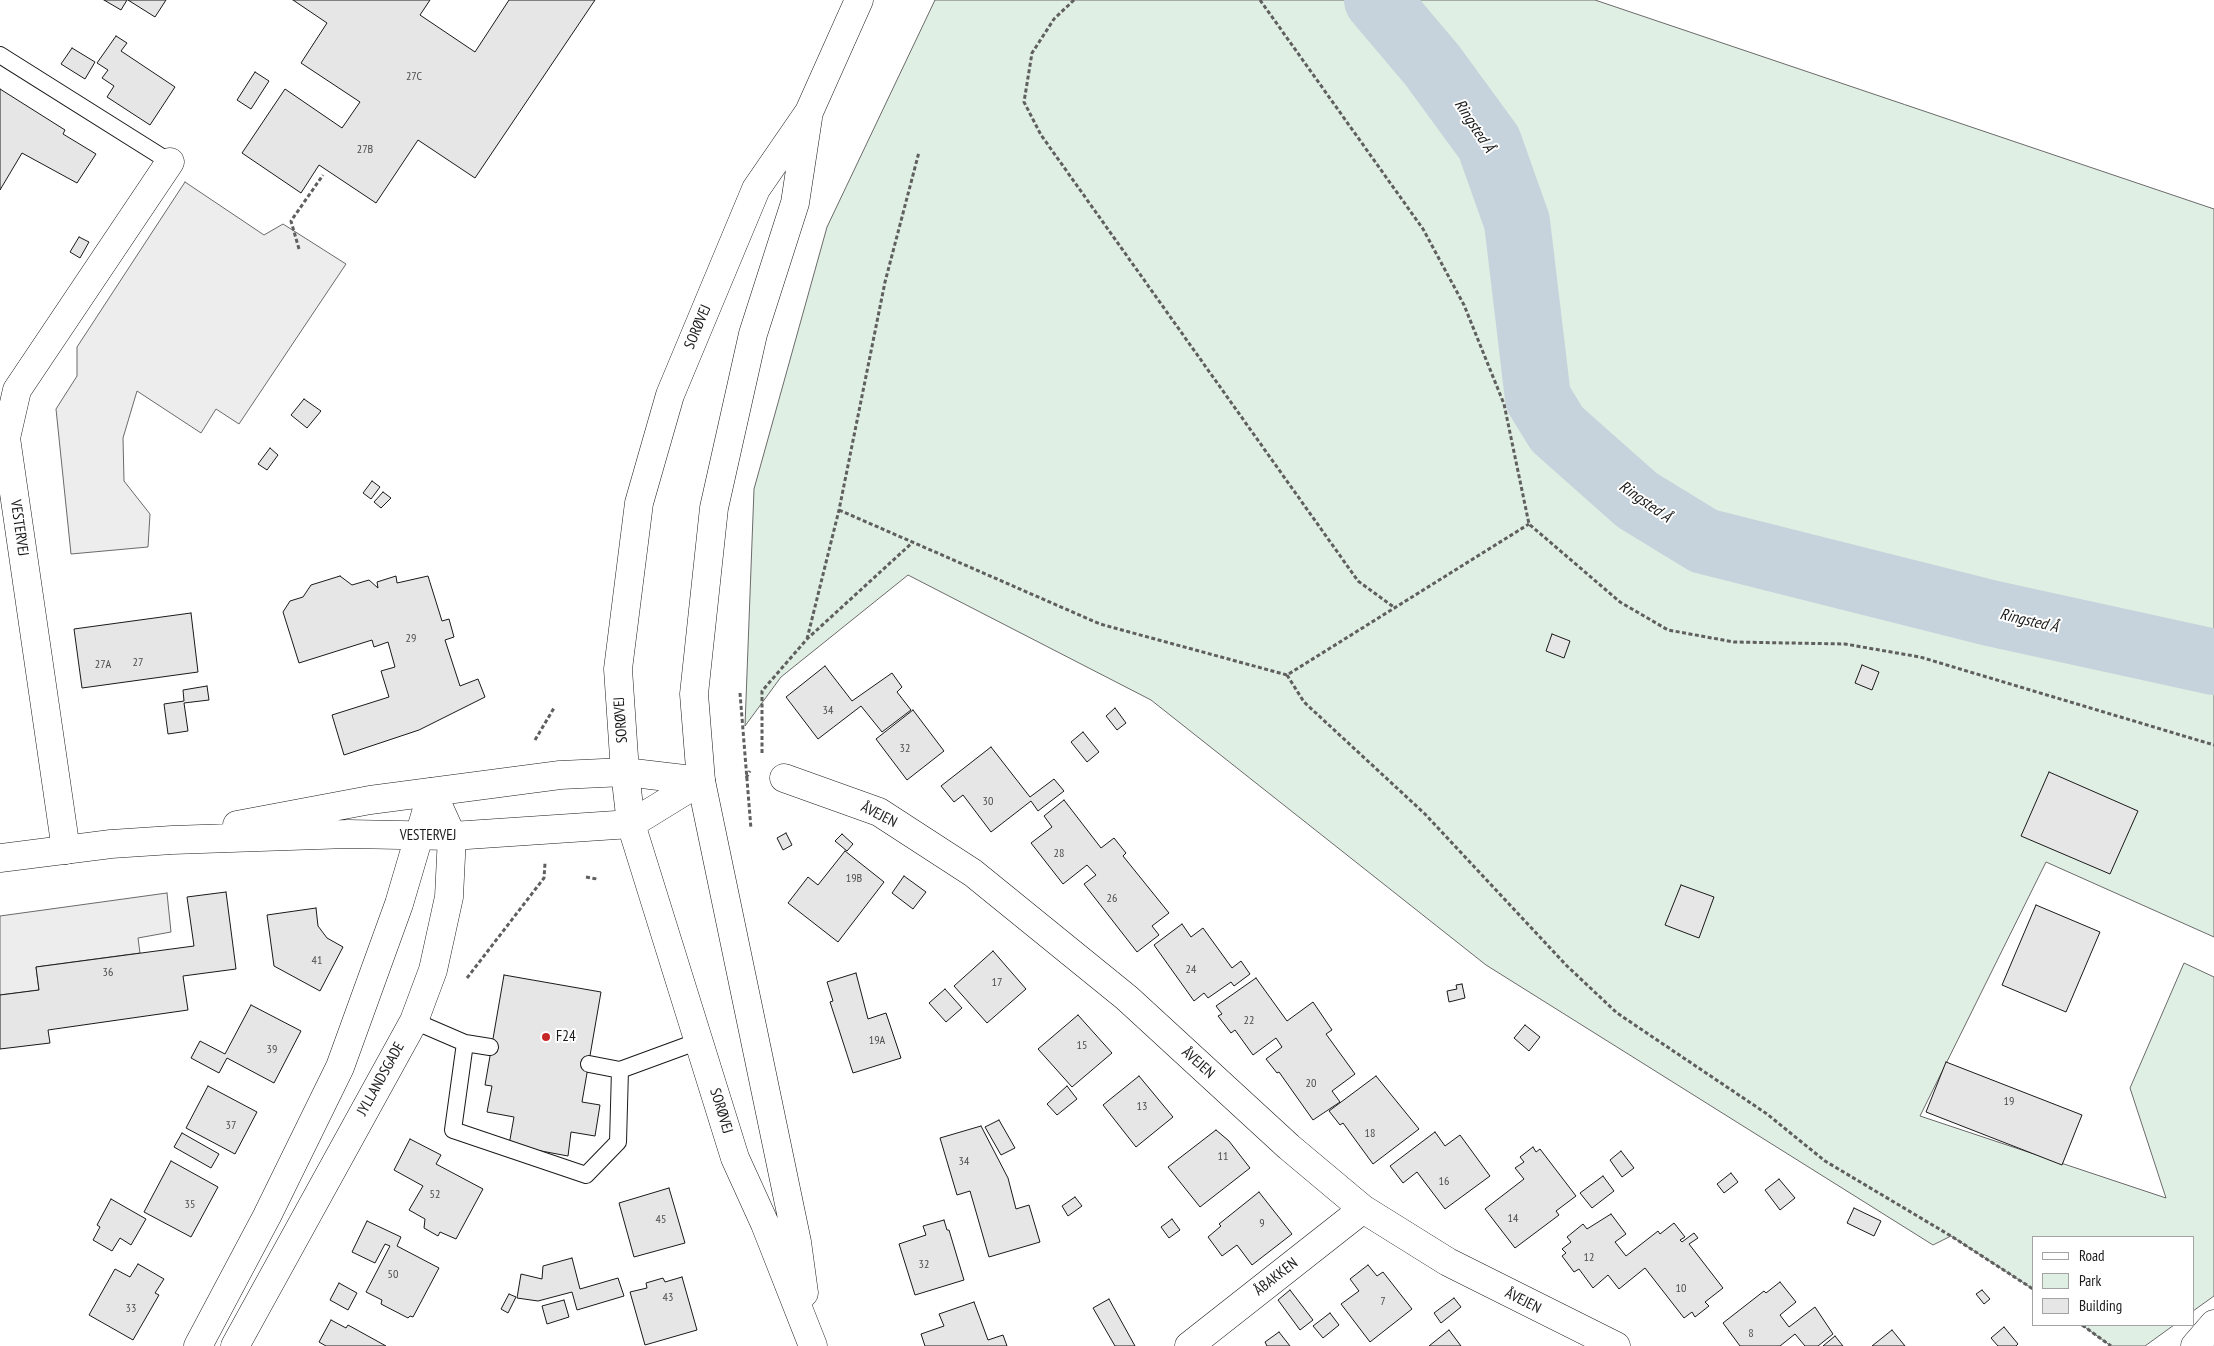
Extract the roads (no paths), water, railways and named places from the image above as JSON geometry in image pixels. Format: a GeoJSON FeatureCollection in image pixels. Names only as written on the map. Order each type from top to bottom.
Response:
{"type":"FeatureCollection","features":[{"type":"Feature","properties":{"kind":"street","name":"SORØVEJ"},"geometry":{"type":"LineString","coordinates":[[812,1341],[765,1224],[735,1158],[631,824],[625,772],[618,669],[638,503],[670,395],[756,189],[809,112],[859,0]]}},
{"type":"Feature","properties":{"kind":"street","name":"SORØVEJ"},"geometry":{"type":"LineString","coordinates":[[809,112],[795,203],[753,334],[714,508],[694,694],[701,781],[797,1242],[812,1341]]}},
{"type":"Feature","properties":{"kind":"street","name":"VESTERVEJ"},"geometry":{"type":"LineString","coordinates":[[66,850],[6,438],[16,390],[170,162]]}},
{"type":"Feature","properties":{"kind":"street"},"geometry":{"type":"LineString","coordinates":[[172,840],[255,820],[343,804],[560,775],[625,772],[701,781]]}},
{"type":"Feature","properties":{"kind":"street","name":"ÅVEJEN"},"geometry":{"type":"LineString","coordinates":[[784,778],[879,812],[973,872],[1127,998],[1289,1147],[1364,1209],[1572,1338],[1616,1346]]}},
{"type":"Feature","properties":{"kind":"street","name":"VESTERVEJ"},"geometry":{"type":"LineString","coordinates":[[0,858],[111,844],[172,840],[348,834],[418,837],[452,836],[631,824],[701,781]]}},
{"type":"Feature","properties":{"kind":"street"},"geometry":{"type":"LineString","coordinates":[[198,1346],[267,1216],[340,1067],[398,904],[432,792]]}},
{"type":"Feature","properties":{"kind":"street","name":"JYLLANDSGADE"},"geometry":{"type":"LineString","coordinates":[[235,1346],[414,1021],[433,970],[449,897],[452,836],[432,792]]}},
{"type":"Feature","properties":{"kind":"street","name":"ÅBAKKEN"},"geometry":{"type":"LineString","coordinates":[[1189,1346],[1364,1209]]}},
{"type":"Feature","properties":{"kind":"street"},"geometry":{"type":"LineString","coordinates":[[2195,1346],[2214,1324]]}},
{"type":"Feature","properties":{"kind":"lane"},"geometry":{"type":"LineString","coordinates":[[0,55],[170,162]]}},
{"type":"Feature","properties":{"kind":"lane"},"geometry":{"type":"LineString","coordinates":[[414,1021],[465,1043],[490,1047]]}},
{"type":"Feature","properties":{"kind":"lane"},"geometry":{"type":"LineString","coordinates":[[589,1064],[620,1070],[699,1041]]}},
{"type":"Feature","properties":{"kind":"lane"},"geometry":{"type":"LineString","coordinates":[[465,1043],[452,1130],[586,1175],[618,1142],[620,1070]]}},
{"type":"Feature","properties":{"kind":"waterway","name":"Ringsted Å"},"geometry":{"type":"LineString","coordinates":[[1377,0],[1432,65],[1489,143],[1517,222],[1538,398],[1557,429],[1637,500],[1704,541],[1990,613],[2214,662]]}},
{"type":"Feature","properties":{"kind":"place","name":"F24"},"geometry":{"type":"Point","coordinates":[546,1037]}}]}
